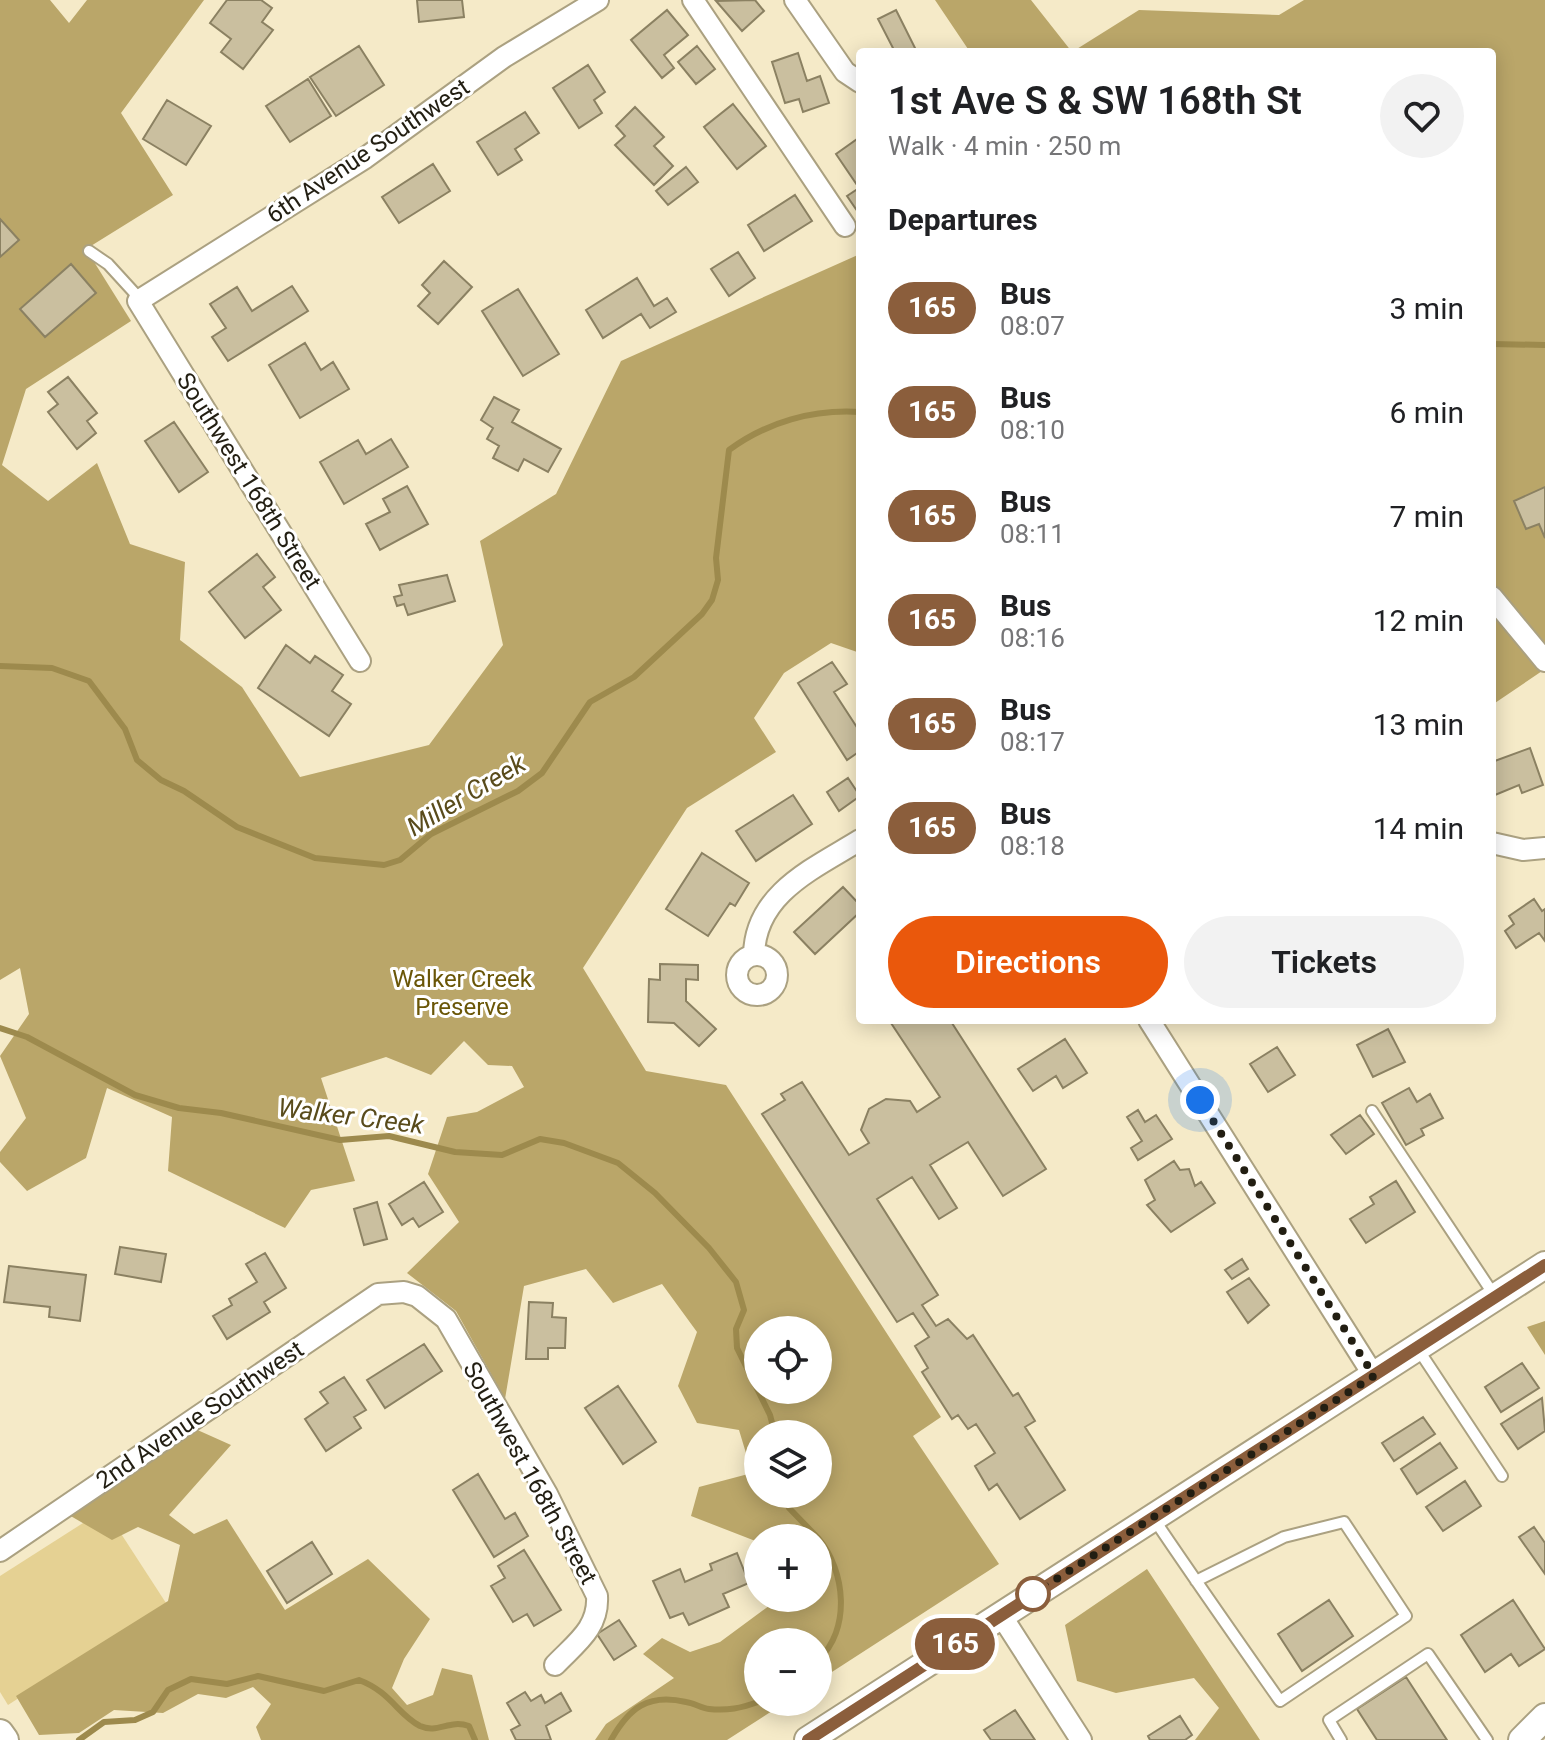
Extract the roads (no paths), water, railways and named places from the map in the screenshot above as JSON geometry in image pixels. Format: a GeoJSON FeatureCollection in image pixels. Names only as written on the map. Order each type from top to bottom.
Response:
{"type":"FeatureCollection","features":[{"type":"Feature","properties":{"kind":"main road"},"geometry":{"type":"LineString","coordinates":[[808,1740],[1545,1265]]}},
{"type":"Feature","properties":{"kind":"main road"},"geometry":{"type":"LineString","coordinates":[[1522,1740],[1545,1717]]}},
{"type":"Feature","properties":{"kind":"main road"},"geometry":{"type":"LineString","coordinates":[[0,1733],[5,1740]]}},
{"type":"Feature","properties":{"kind":"street","name":"6th Avenue Southwest"},"geometry":{"type":"LineString","coordinates":[[139,300],[365,158],[504,57],[598,0]]}},
{"type":"Feature","properties":{"kind":"street"},"geometry":{"type":"LineString","coordinates":[[693,0],[845,226]]}},
{"type":"Feature","properties":{"kind":"street"},"geometry":{"type":"LineString","coordinates":[[795,0],[845,72],[856,79]]}},
{"type":"Feature","properties":{"kind":"street","name":"Southwest 168th Street"},"geometry":{"type":"LineString","coordinates":[[139,300],[360,661]]}},
{"type":"Feature","properties":{"kind":"street"},"geometry":{"type":"LineString","coordinates":[[1496,602],[1545,661]]}},
{"type":"Feature","properties":{"kind":"street"},"geometry":{"type":"LineString","coordinates":[[754,955],[760,922],[786,886],[856,842]]}},
{"type":"Feature","properties":{"kind":"street"},"geometry":{"type":"LineString","coordinates":[[1496,844],[1523,850],[1545,848]]}},
{"type":"Feature","properties":{"kind":"street"},"geometry":{"type":"LineString","coordinates":[[1152,1024],[1374,1376]]}},
{"type":"Feature","properties":{"kind":"street","name":"Southwest 168th Street"},"geometry":{"type":"LineString","coordinates":[[404,1292],[417,1296],[446,1319],[547,1494],[597,1596],[598,1613],[593,1626],[555,1665]]}},
{"type":"Feature","properties":{"kind":"street","name":"2nd Avenue Southwest"},"geometry":{"type":"LineString","coordinates":[[0,1551],[378,1294],[404,1292]]}},
{"type":"Feature","properties":{"kind":"street"},"geometry":{"type":"LineString","coordinates":[[1001,1615],[1081,1740]]}},
{"type":"Feature","properties":{"kind":"lane"},"geometry":{"type":"LineString","coordinates":[[89,251],[108,264],[139,300]]}},
{"type":"Feature","properties":{"kind":"lane"},"geometry":{"type":"LineString","coordinates":[[1372,1111],[1495,1297]]}},
{"type":"Feature","properties":{"kind":"lane"},"geometry":{"type":"LineString","coordinates":[[1417,1348],[1502,1476]]}},
{"type":"Feature","properties":{"kind":"lane"},"geometry":{"type":"LineString","coordinates":[[1153,1517],[1196,1581],[1280,1701],[1406,1616],[1344,1522],[1284,1537],[1196,1581]]}},
{"type":"Feature","properties":{"kind":"lane"},"geometry":{"type":"LineString","coordinates":[[1341,1740],[1329,1720],[1428,1654],[1487,1740]]}},
{"type":"Feature","properties":{"kind":"waterway","name":"Miller Creek"},"geometry":{"type":"LineString","coordinates":[[1496,344],[1545,345]]}},
{"type":"Feature","properties":{"kind":"waterway","name":"Miller Creek"},"geometry":{"type":"LineString","coordinates":[[0,666],[52,668],[89,681],[125,729],[137,760],[161,780],[184,791],[237,827],[315,858],[384,865],[400,860],[431,834],[518,791],[542,773],[590,702],[634,677],[702,614],[712,600],[718,580],[716,558],[729,450],[759,432],[791,419],[856,412]]}},
{"type":"Feature","properties":{"kind":"waterway","name":"Walker Creek"},"geometry":{"type":"LineString","coordinates":[[0,1028],[27,1037],[135,1095],[179,1108],[221,1113],[340,1140],[389,1136],[455,1152],[502,1155],[540,1139],[564,1143],[618,1163],[655,1193],[709,1248],[736,1282],[744,1310],[736,1329],[737,1348],[771,1420]]}},
{"type":"Feature","properties":{"kind":"waterway","name":"Walker Creek"},"geometry":{"type":"LineString","coordinates":[[789,1508],[804,1524]]}},
{"type":"Feature","properties":{"kind":"waterway","name":"Walker Creek"},"geometry":{"type":"LineString","coordinates":[[832,1562],[841,1600],[840,1617],[832,1641]]}},
{"type":"Feature","properties":{"kind":"waterway","name":"Walker Creek"},"geometry":{"type":"LineString","coordinates":[[79,1740],[104,1722],[135,1720],[153,1712],[168,1690],[191,1679],[227,1684],[258,1676],[324,1691],[359,1680],[387,1697],[420,1726],[432,1728],[462,1724],[469,1726],[475,1740]]}},
{"type":"Feature","properties":{"kind":"waterway","name":"Walker Creek"},"geometry":{"type":"LineString","coordinates":[[611,1740],[625,1719],[650,1702],[673,1700],[722,1710],[744,1706]]}},
{"type":"Feature","properties":{"kind":"park label","name":"Walker Creek Preserve"},"geometry":{"type":"Point","coordinates":[462,993]}}]}
